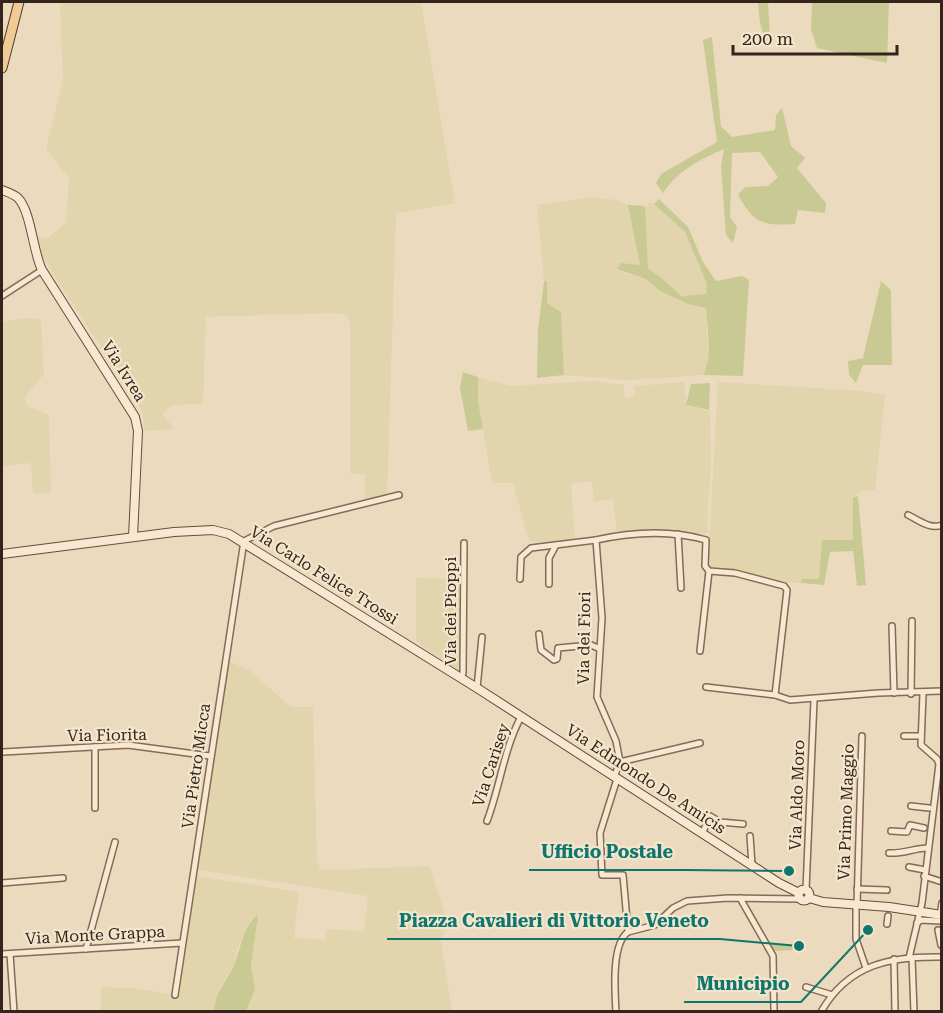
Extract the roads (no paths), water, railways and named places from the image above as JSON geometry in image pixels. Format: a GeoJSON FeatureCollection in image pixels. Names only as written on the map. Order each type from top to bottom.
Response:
{"type":"FeatureCollection","features":[{"type":"Feature","properties":{"kind":"main road"},"geometry":{"type":"LineString","coordinates":[[2,68],[19,2]]}},
{"type":"Feature","properties":{"kind":"street","name":"Via Ivrea"},"geometry":{"type":"LineString","coordinates":[[2,190],[18,198],[24,207],[35,256],[42,270],[135,417],[138,431],[133,537]]}},
{"type":"Feature","properties":{"kind":"street"},"geometry":{"type":"LineString","coordinates":[[2,296],[42,270]]}},
{"type":"Feature","properties":{"kind":"street"},"geometry":{"type":"LineString","coordinates":[[244,541],[274,526],[399,495]]}},
{"type":"Feature","properties":{"kind":"street"},"geometry":{"type":"LineString","coordinates":[[908,515],[929,525],[936,527],[942,525]]}},
{"type":"Feature","properties":{"kind":"street","name":"Via Carlo Felice Trossi"},"geometry":{"type":"LineString","coordinates":[[2,554],[133,537],[213,530],[244,541],[413,649]]}},
{"type":"Feature","properties":{"kind":"street"},"geometry":{"type":"LineString","coordinates":[[520,579],[521,557],[531,548],[626,534],[678,534],[706,540],[705,566],[709,571],[700,651]]}},
{"type":"Feature","properties":{"kind":"street"},"geometry":{"type":"LineString","coordinates":[[678,534],[681,588]]}},
{"type":"Feature","properties":{"kind":"street","name":"Via dei Fiori"},"geometry":{"type":"LineString","coordinates":[[596,540],[602,618],[598,648],[597,697],[612,730],[620,762]]}},
{"type":"Feature","properties":{"kind":"street","name":"Via Pietro Micca"},"geometry":{"type":"LineString","coordinates":[[175,994],[244,541]]}},
{"type":"Feature","properties":{"kind":"street","name":"Via dei Pioppi"},"geometry":{"type":"LineString","coordinates":[[461,678],[463,673],[464,543]]}},
{"type":"Feature","properties":{"kind":"street"},"geometry":{"type":"LineString","coordinates":[[549,584],[549,558],[556,545]]}},
{"type":"Feature","properties":{"kind":"street"},"geometry":{"type":"LineString","coordinates":[[709,571],[735,573],[784,586],[787,590],[775,695]]}},
{"type":"Feature","properties":{"kind":"street"},"geometry":{"type":"LineString","coordinates":[[911,694],[912,621]]}},
{"type":"Feature","properties":{"kind":"street"},"geometry":{"type":"LineString","coordinates":[[892,626],[894,693]]}},
{"type":"Feature","properties":{"kind":"street"},"geometry":{"type":"LineString","coordinates":[[539,634],[541,650],[554,660],[557,659],[558,648],[591,645],[598,648]]}},
{"type":"Feature","properties":{"kind":"street"},"geometry":{"type":"LineString","coordinates":[[477,688],[482,637]]}},
{"type":"Feature","properties":{"kind":"street","name":"Via Edmondo De Amicis"},"geometry":{"type":"LineString","coordinates":[[413,649],[702,834],[804,895],[823,902],[889,911],[919,912],[940,921]]}},
{"type":"Feature","properties":{"kind":"street"},"geometry":{"type":"LineString","coordinates":[[706,687],[775,695],[790,700],[942,692]]}},
{"type":"Feature","properties":{"kind":"street"},"geometry":{"type":"LineString","coordinates":[[914,1011],[911,958],[939,764],[937,759],[921,745],[923,694]]}},
{"type":"Feature","properties":{"kind":"street","name":"Via Aldo Moro"},"geometry":{"type":"LineString","coordinates":[[804,895],[814,700]]}},
{"type":"Feature","properties":{"kind":"street","name":"Via Carisey"},"geometry":{"type":"LineString","coordinates":[[487,821],[521,717]]}},
{"type":"Feature","properties":{"kind":"street","name":"Via Primo Maggio"},"geometry":{"type":"LineString","coordinates":[[862,736],[856,939],[866,968]]}},
{"type":"Feature","properties":{"kind":"street"},"geometry":{"type":"LineString","coordinates":[[904,736],[921,736]]}},
{"type":"Feature","properties":{"kind":"street"},"geometry":{"type":"LineString","coordinates":[[628,932],[623,875],[602,875],[600,833],[620,762],[700,743]]}},
{"type":"Feature","properties":{"kind":"street","name":"Via Fiorita"},"geometry":{"type":"LineString","coordinates":[[2,751],[128,745],[210,756]]}},
{"type":"Feature","properties":{"kind":"street"},"geometry":{"type":"LineString","coordinates":[[95,808],[96,747]]}},
{"type":"Feature","properties":{"kind":"street"},"geometry":{"type":"LineString","coordinates":[[911,806],[932,809]]}},
{"type":"Feature","properties":{"kind":"street"},"geometry":{"type":"LineString","coordinates":[[702,834],[710,816],[720,822],[742,824]]}},
{"type":"Feature","properties":{"kind":"street"},"geometry":{"type":"LineString","coordinates":[[891,831],[907,832],[910,825],[928,829]]}},
{"type":"Feature","properties":{"kind":"street"},"geometry":{"type":"LineString","coordinates":[[750,836],[752,865]]}},
{"type":"Feature","properties":{"kind":"street"},"geometry":{"type":"LineString","coordinates":[[86,949],[115,842]]}},
{"type":"Feature","properties":{"kind":"street"},"geometry":{"type":"LineString","coordinates":[[889,853],[904,854],[916,848],[928,848]]}},
{"type":"Feature","properties":{"kind":"street"},"geometry":{"type":"LineString","coordinates":[[909,867],[942,882]]}},
{"type":"Feature","properties":{"kind":"street"},"geometry":{"type":"LineString","coordinates":[[2,883],[63,878]]}},
{"type":"Feature","properties":{"kind":"street","name":"Via Primo Maggio"},"geometry":{"type":"LineString","coordinates":[[857,889],[887,890]]}},
{"type":"Feature","properties":{"kind":"street"},"geometry":{"type":"LineString","coordinates":[[616,1011],[615,987],[618,952],[621,940],[628,932],[655,925],[673,908],[687,902],[804,895]]}},
{"type":"Feature","properties":{"kind":"street"},"geometry":{"type":"LineString","coordinates":[[740,898],[773,956],[774,1011]]}},
{"type":"Feature","properties":{"kind":"street"},"geometry":{"type":"LineString","coordinates":[[941,945],[942,903]]}},
{"type":"Feature","properties":{"kind":"street"},"geometry":{"type":"LineString","coordinates":[[887,924],[889,911]]}},
{"type":"Feature","properties":{"kind":"street"},"geometry":{"type":"LineString","coordinates":[[916,923],[921,920],[940,921]]}},
{"type":"Feature","properties":{"kind":"street","name":"Via Monte Grappa"},"geometry":{"type":"LineString","coordinates":[[2,954],[182,944]]}},
{"type":"Feature","properties":{"kind":"street","name":"Via Monte Grappa"},"geometry":{"type":"LineString","coordinates":[[10,954],[14,1011]]}},
{"type":"Feature","properties":{"kind":"street"},"geometry":{"type":"LineString","coordinates":[[821,1011],[832,995],[866,968],[878,962],[942,957]]}},
{"type":"Feature","properties":{"kind":"street"},"geometry":{"type":"LineString","coordinates":[[894,960],[895,1011]]}},
{"type":"Feature","properties":{"kind":"street"},"geometry":{"type":"LineString","coordinates":[[806,987],[832,995]]}},
{"type":"Feature","properties":{"kind":"place","name":"Ufficio Postale"},"geometry":{"type":"Point","coordinates":[789,871]}},
{"type":"Feature","properties":{"kind":"place","name":"Municipio"},"geometry":{"type":"Point","coordinates":[868,930]}},
{"type":"Feature","properties":{"kind":"place","name":"Piazza Cavalieri di Vittorio Veneto"},"geometry":{"type":"Point","coordinates":[799,946]}}]}
